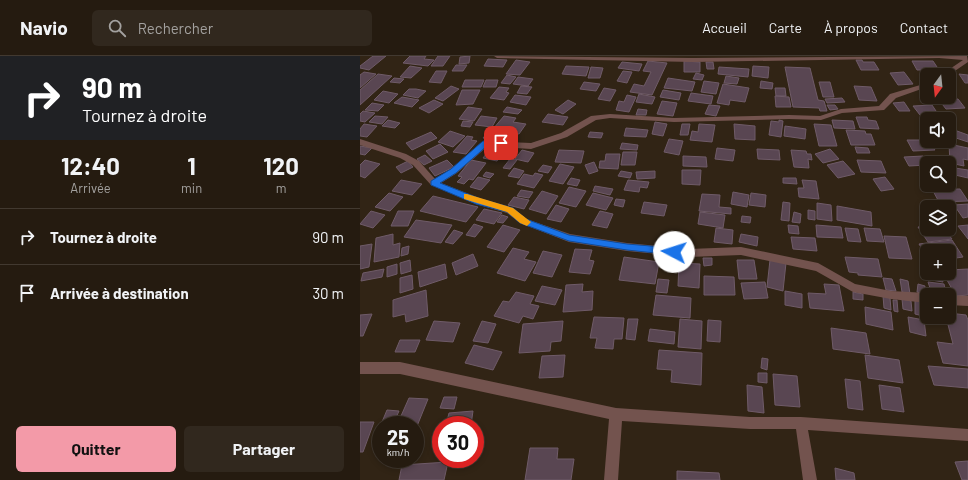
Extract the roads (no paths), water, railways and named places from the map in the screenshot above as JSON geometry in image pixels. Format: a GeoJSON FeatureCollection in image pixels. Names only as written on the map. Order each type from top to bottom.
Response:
{"type":"FeatureCollection","features":[{"type":"Feature","properties":{"kind":"street"},"geometry":{"type":"LineString","coordinates":[[497,56],[588,56],[693,60],[939,56],[968,58]]}},
{"type":"Feature","properties":{"kind":"street"},"geometry":{"type":"LineString","coordinates":[[954,68],[968,58]]}},
{"type":"Feature","properties":{"kind":"street"},"geometry":{"type":"LineString","coordinates":[[434,183],[454,171],[486,143],[531,146],[564,135],[594,118],[610,116],[674,120],[789,117],[821,118],[841,111],[881,108],[894,96],[920,87]]}},
{"type":"Feature","properties":{"kind":"street"},"geometry":{"type":"LineString","coordinates":[[360,142],[403,156],[416,163],[434,183],[479,202],[510,210],[523,221],[569,238],[627,247],[690,253],[741,251],[818,268],[853,288],[891,295],[920,297]]}},
{"type":"Feature","properties":{"kind":"street"},"geometry":{"type":"LineString","coordinates":[[956,300],[968,301]]}},
{"type":"Feature","properties":{"kind":"street"},"geometry":{"type":"LineString","coordinates":[[360,368],[400,368],[616,414],[750,423],[801,423],[968,435]]}},
{"type":"Feature","properties":{"kind":"street"},"geometry":{"type":"LineString","coordinates":[[611,480],[616,414]]}},
{"type":"Feature","properties":{"kind":"street"},"geometry":{"type":"LineString","coordinates":[[801,423],[810,480]]}}]}
